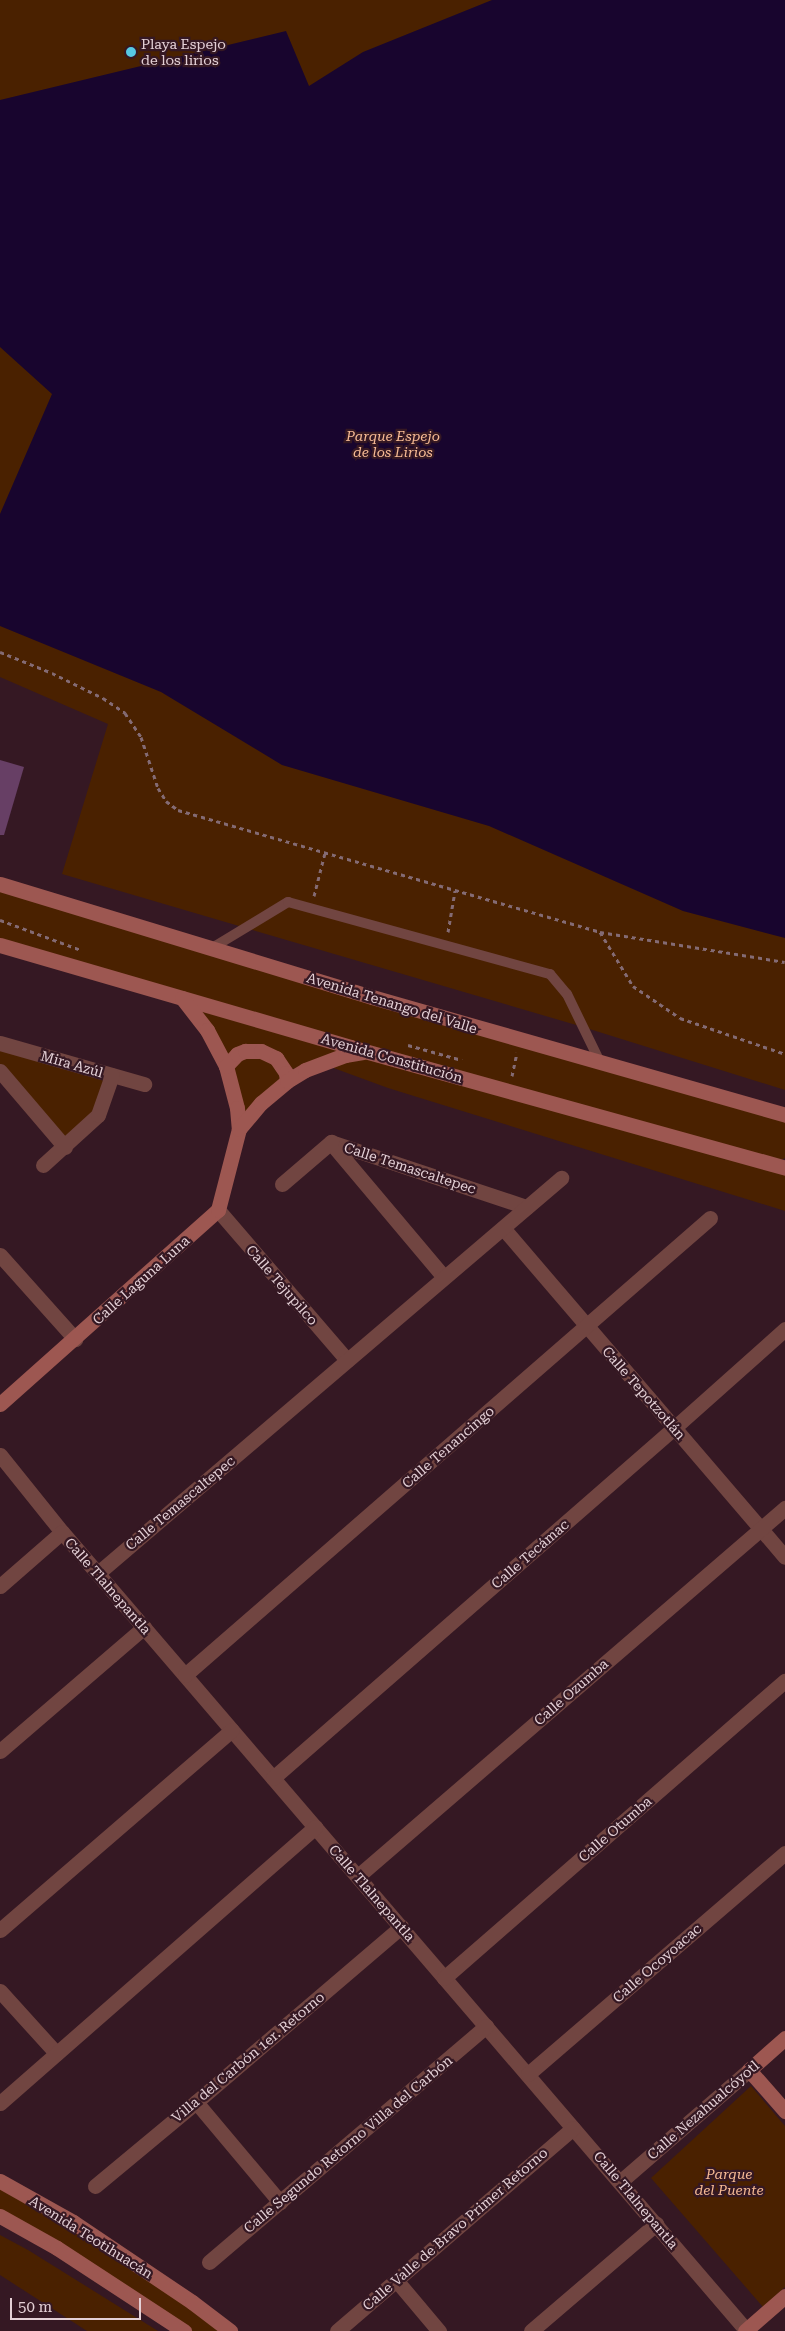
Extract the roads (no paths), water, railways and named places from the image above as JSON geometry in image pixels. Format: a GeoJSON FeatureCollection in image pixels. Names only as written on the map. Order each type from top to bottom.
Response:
{"type":"FeatureCollection","features":[{"type":"Feature","properties":{"kind":"main road","name":"Avenida Tenango del Valle"},"geometry":{"type":"LineString","coordinates":[[0,884],[601,1064],[785,1116]]}},
{"type":"Feature","properties":{"kind":"main road","name":"Avenida Constitución"},"geometry":{"type":"LineString","coordinates":[[0,945],[366,1051],[780,1164]]}},
{"type":"Feature","properties":{"kind":"main road"},"geometry":{"type":"LineString","coordinates":[[182,998],[207,1030],[226,1066],[237,1108],[240,1129],[218,1210]]}},
{"type":"Feature","properties":{"kind":"main road"},"geometry":{"type":"LineString","coordinates":[[226,1066],[237,1054],[245,1051],[261,1051],[276,1058],[286,1073],[287,1081]]}},
{"type":"Feature","properties":{"kind":"main road"},"geometry":{"type":"LineString","coordinates":[[240,1129],[261,1103],[287,1081],[325,1062],[366,1051]]}},
{"type":"Feature","properties":{"kind":"main road","name":"Calle Laguna Luna"},"geometry":{"type":"LineString","coordinates":[[0,1404],[218,1210]]}},
{"type":"Feature","properties":{"kind":"main road","name":"Calle Nezahualcóyotl"},"geometry":{"type":"LineString","coordinates":[[749,2070],[785,2038]]}},
{"type":"Feature","properties":{"kind":"main road"},"geometry":{"type":"LineString","coordinates":[[749,2070],[785,2111]]}},
{"type":"Feature","properties":{"kind":"main road","name":"Avenida Teotihuacán"},"geometry":{"type":"LineString","coordinates":[[0,2180],[73,2222],[192,2302],[230,2331]]}},
{"type":"Feature","properties":{"kind":"main road","name":"Avenida Teotihuacán"},"geometry":{"type":"LineString","coordinates":[[0,2216],[57,2248],[184,2331]]}},
{"type":"Feature","properties":{"kind":"main road"},"geometry":{"type":"LineString","coordinates":[[746,2330],[785,2296]]}},
{"type":"Feature","properties":{"kind":"street","name":"Mira Azúl"},"geometry":{"type":"LineString","coordinates":[[0,1043],[144,1084]]}},
{"type":"Feature","properties":{"kind":"street"},"geometry":{"type":"LineString","coordinates":[[0,1072],[65,1147]]}},
{"type":"Feature","properties":{"kind":"street"},"geometry":{"type":"LineString","coordinates":[[43,1165],[98,1115],[112,1075]]}},
{"type":"Feature","properties":{"kind":"street"},"geometry":{"type":"LineString","coordinates":[[282,1184],[330,1142]]}},
{"type":"Feature","properties":{"kind":"street","name":"Calle Temascaltepec"},"geometry":{"type":"LineString","coordinates":[[98,1573],[526,1207],[330,1142]]}},
{"type":"Feature","properties":{"kind":"street","name":"Calle Temascaltepec"},"geometry":{"type":"LineString","coordinates":[[330,1142],[444,1278]]}},
{"type":"Feature","properties":{"kind":"street"},"geometry":{"type":"LineString","coordinates":[[526,1207],[561,1178]]}},
{"type":"Feature","properties":{"kind":"street","name":"Calle Tejupilco"},"geometry":{"type":"LineString","coordinates":[[218,1210],[347,1360]]}},
{"type":"Feature","properties":{"kind":"street","name":"Calle Tenancingo"},"geometry":{"type":"LineString","coordinates":[[185,1675],[710,1218]]}},
{"type":"Feature","properties":{"kind":"street","name":"Calle Tepotzotlán"},"geometry":{"type":"LineString","coordinates":[[503,1228],[785,1557]]}},
{"type":"Feature","properties":{"kind":"street"},"geometry":{"type":"LineString","coordinates":[[0,1255],[75,1339]]}},
{"type":"Feature","properties":{"kind":"street","name":"Calle Tecámac"},"geometry":{"type":"LineString","coordinates":[[273,1778],[674,1428],[785,1328]]}},
{"type":"Feature","properties":{"kind":"street","name":"Calle Tlalnepantla"},"geometry":{"type":"LineString","coordinates":[[0,1455],[62,1532],[573,2128],[621,2181],[746,2330]]}},
{"type":"Feature","properties":{"kind":"street","name":"Calle Ozumba"},"geometry":{"type":"LineString","coordinates":[[358,1876],[785,1508]]}},
{"type":"Feature","properties":{"kind":"street"},"geometry":{"type":"LineString","coordinates":[[0,1586],[62,1532]]}},
{"type":"Feature","properties":{"kind":"street"},"geometry":{"type":"LineString","coordinates":[[0,1751],[144,1627]]}},
{"type":"Feature","properties":{"kind":"street","name":"Calle Otumba"},"geometry":{"type":"LineString","coordinates":[[444,1978],[785,1681]]}},
{"type":"Feature","properties":{"kind":"street"},"geometry":{"type":"LineString","coordinates":[[0,1930],[232,1730]]}},
{"type":"Feature","properties":{"kind":"street"},"geometry":{"type":"LineString","coordinates":[[0,2103],[315,1827]]}},
{"type":"Feature","properties":{"kind":"street","name":"Calle Ocoyoacac"},"geometry":{"type":"LineString","coordinates":[[528,2074],[785,1852]]}},
{"type":"Feature","properties":{"kind":"street","name":"Villa del Carbón 1er. Retorno"},"geometry":{"type":"LineString","coordinates":[[95,2186],[401,1927]]}},
{"type":"Feature","properties":{"kind":"street"},"geometry":{"type":"LineString","coordinates":[[0,1991],[56,2053]]}},
{"type":"Feature","properties":{"kind":"street","name":"Calle Segundo Retorno Villa del Carbón"},"geometry":{"type":"LineString","coordinates":[[209,2262],[486,2026]]}},
{"type":"Feature","properties":{"kind":"street","name":"Calle Nezahualcóyotl"},"geometry":{"type":"LineString","coordinates":[[621,2181],[749,2070]]}},
{"type":"Feature","properties":{"kind":"street"},"geometry":{"type":"LineString","coordinates":[[196,2102],[280,2202]]}},
{"type":"Feature","properties":{"kind":"street","name":"Calle Valle de Bravo Primer Retorno"},"geometry":{"type":"LineString","coordinates":[[337,2331],[573,2128]]}},
{"type":"Feature","properties":{"kind":"street"},"geometry":{"type":"LineString","coordinates":[[531,2331],[656,2224]]}},
{"type":"Feature","properties":{"kind":"street"},"geometry":{"type":"LineString","coordinates":[[396,2280],[439,2331]]}},
{"type":"Feature","properties":{"kind":"lane"},"geometry":{"type":"LineString","coordinates":[[212,948],[288,902],[311,910],[550,974],[567,994],[601,1064]]}},
{"type":"Feature","properties":{"kind":"place","name":"Playa Espejo de los lirios"},"geometry":{"type":"Point","coordinates":[131,52]}},
{"type":"Feature","properties":{"kind":"park label","name":"Parque Espejo de los Lirios"},"geometry":{"type":"Point","coordinates":[393,444]}},
{"type":"Feature","properties":{"kind":"park label","name":"Parque del Puente"},"geometry":{"type":"Point","coordinates":[729,2182]}}]}
